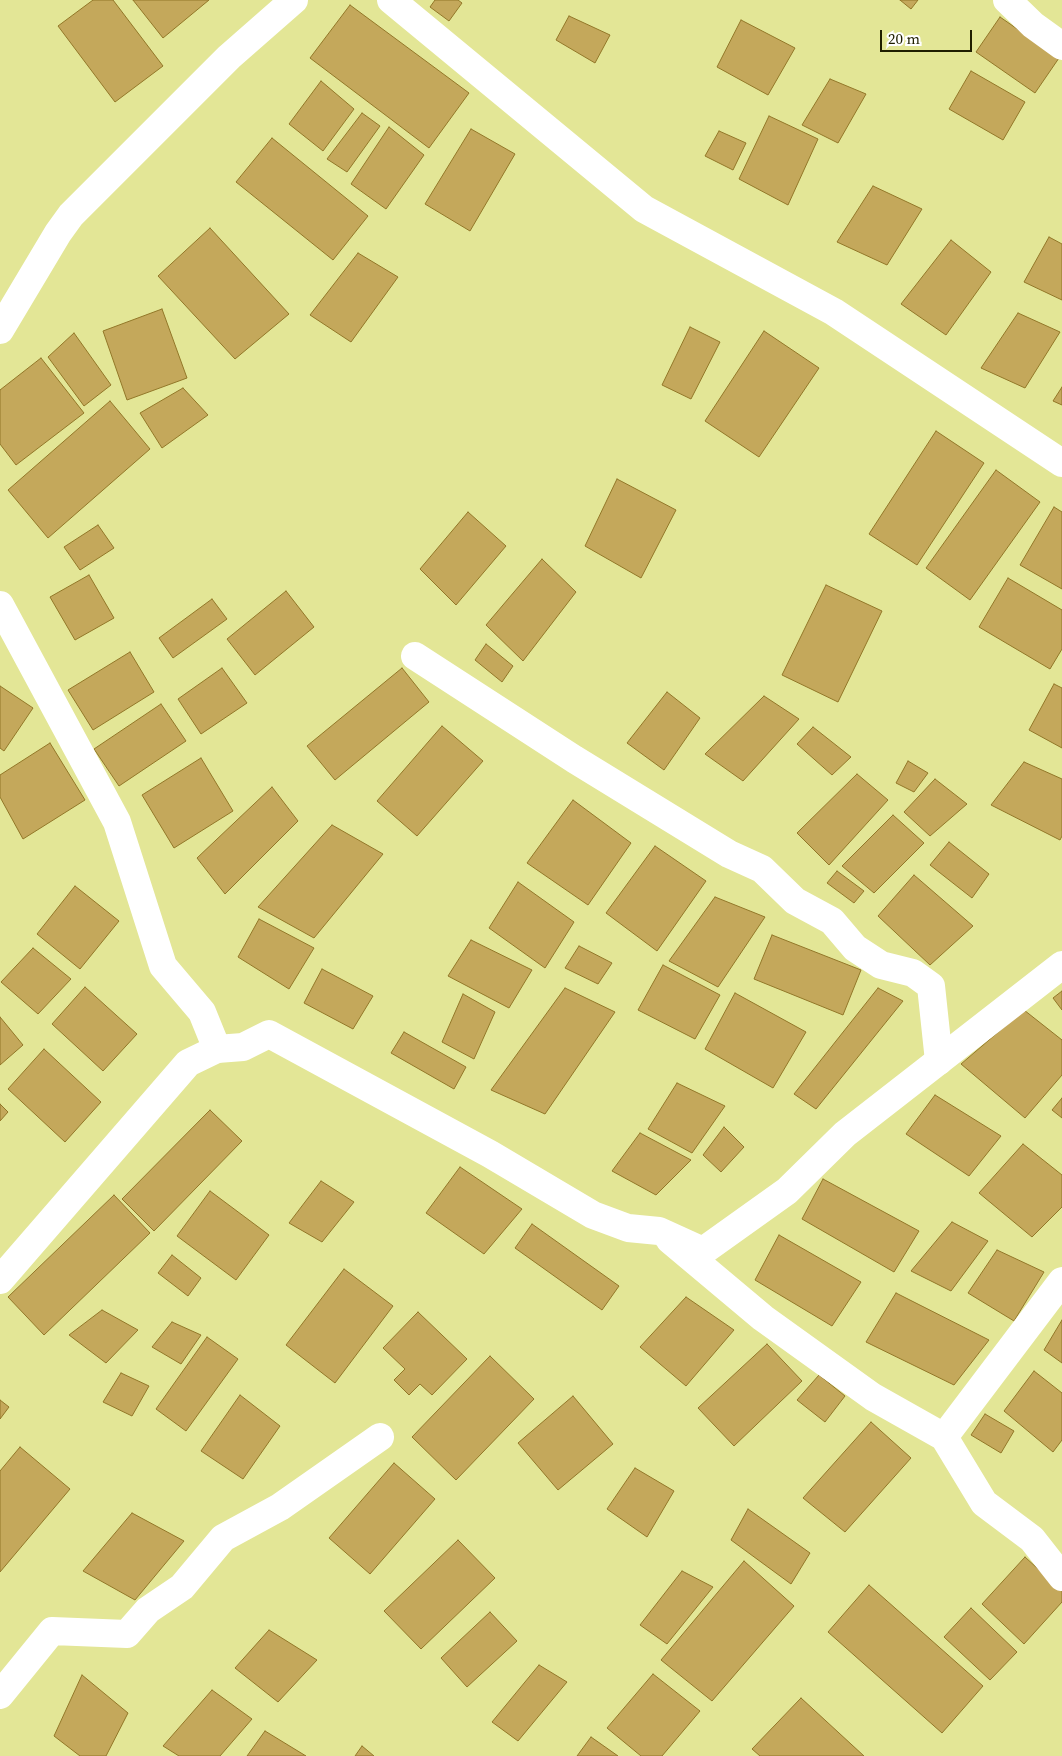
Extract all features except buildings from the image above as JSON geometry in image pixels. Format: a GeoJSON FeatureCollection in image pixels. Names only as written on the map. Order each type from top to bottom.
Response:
{"type":"FeatureCollection","features":[{"type":"Feature","properties":{"kind":"street"},"geometry":{"type":"LineString","coordinates":[[0,330],[58,233],[71,215],[229,57],[294,0]]}},
{"type":"Feature","properties":{"kind":"street"},"geometry":{"type":"LineString","coordinates":[[391,0],[644,209],[834,312],[1062,464]]}},
{"type":"Feature","properties":{"kind":"street"},"geometry":{"type":"LineString","coordinates":[[1007,0],[1033,25],[1062,46]]}},
{"type":"Feature","properties":{"kind":"street"},"geometry":{"type":"LineString","coordinates":[[0,605],[117,822],[163,966],[202,1012],[217,1049]]}},
{"type":"Feature","properties":{"kind":"street"},"geometry":{"type":"LineString","coordinates":[[415,656],[574,759],[729,854],[762,869],[795,901],[832,921],[855,948],[881,965],[913,973],[931,986],[939,1061]]}},
{"type":"Feature","properties":{"kind":"street"},"geometry":{"type":"LineString","coordinates":[[0,1280],[188,1063],[217,1049],[242,1047],[270,1034],[490,1154],[593,1215],[628,1228],[659,1231],[703,1251],[787,1191],[845,1134],[1062,965]]}},
{"type":"Feature","properties":{"kind":"street"},"geometry":{"type":"LineString","coordinates":[[659,1231],[763,1318],[874,1397],[944,1437],[984,1503],[1032,1539],[1062,1577]]}},
{"type":"Feature","properties":{"kind":"street"},"geometry":{"type":"LineString","coordinates":[[944,1437],[1062,1281]]}},
{"type":"Feature","properties":{"kind":"street"},"geometry":{"type":"LineString","coordinates":[[0,1695],[52,1630],[127,1634],[148,1610],[182,1588],[223,1538],[280,1508],[380,1437]]}}]}
